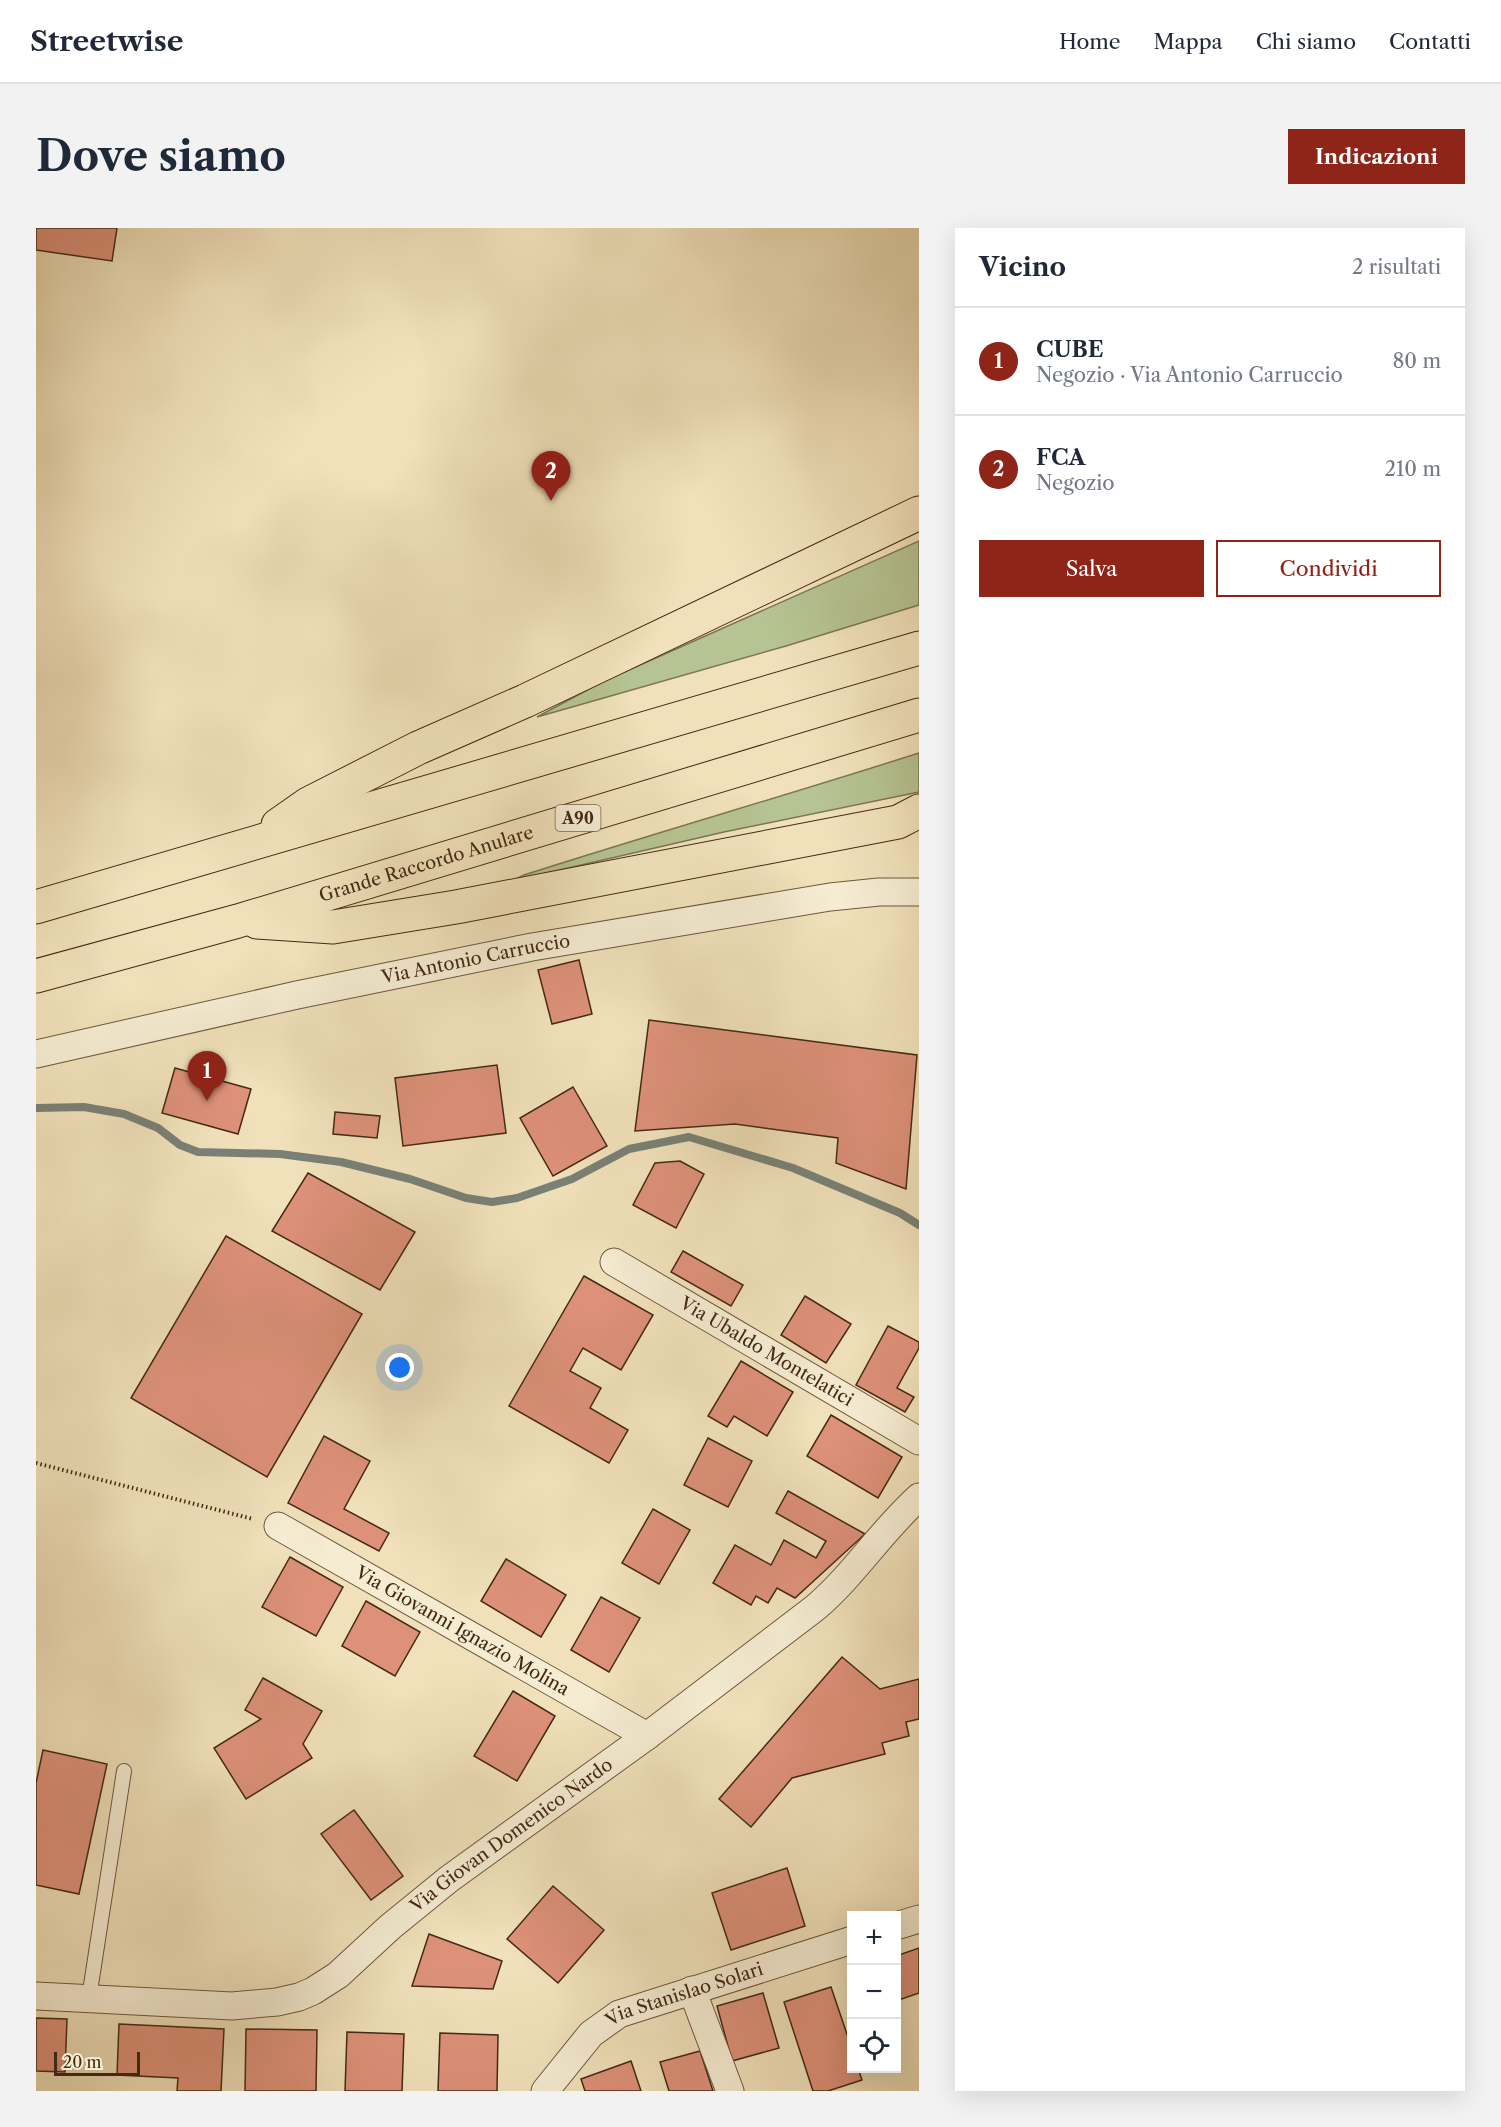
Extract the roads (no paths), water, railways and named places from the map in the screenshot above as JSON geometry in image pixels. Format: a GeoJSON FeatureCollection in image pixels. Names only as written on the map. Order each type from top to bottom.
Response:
{"type":"FeatureCollection","features":[{"type":"Feature","properties":{"kind":"highway"},"geometry":{"type":"LineString","coordinates":[[249,844],[308,804],[418,748],[525,701],[619,655],[912,521]]}},
{"type":"Feature","properties":{"kind":"highway"},"geometry":{"type":"LineString","coordinates":[[36,907],[919,648]]}},
{"type":"Feature","properties":{"kind":"highway","name":"Grande Raccordo Anulare"},"geometry":{"type":"LineString","coordinates":[[36,976],[238,921],[919,715]]}},
{"type":"Feature","properties":{"kind":"highway"},"geometry":{"type":"LineString","coordinates":[[238,921],[333,927],[467,905],[912,820]]}},
{"type":"Feature","properties":{"kind":"street","name":"Via Antonio Carruccio"},"geometry":{"type":"LineString","coordinates":[[36,1054],[297,995],[532,947],[830,897],[879,892],[919,892]]}},
{"type":"Feature","properties":{"kind":"street","name":"Via Ubaldo Montelatici"},"geometry":{"type":"LineString","coordinates":[[614,1262],[919,1441]]}},
{"type":"Feature","properties":{"kind":"street","name":"Via Giovan Domenico Nardo"},"geometry":{"type":"LineString","coordinates":[[36,1996],[254,2006],[299,1997],[313,1991],[338,1975],[390,1927],[449,1879],[647,1736],[827,1598],[839,1587],[899,1515],[919,1497]]}},
{"type":"Feature","properties":{"kind":"street","name":"Via Giovanni Ignazio Molina"},"geometry":{"type":"LineString","coordinates":[[278,1526],[647,1736]]}},
{"type":"Feature","properties":{"kind":"street"},"geometry":{"type":"LineString","coordinates":[[901,1925],[919,1919]]}},
{"type":"Feature","properties":{"kind":"street","name":"Via Stanislao Solari"},"geometry":{"type":"LineString","coordinates":[[545,2091],[591,2034],[605,2022],[632,2008],[847,1942]]}},
{"type":"Feature","properties":{"kind":"street"},"geometry":{"type":"LineString","coordinates":[[692,1990],[730,2091]]}},
{"type":"Feature","properties":{"kind":"lane"},"geometry":{"type":"LineString","coordinates":[[89,1998],[124,1771]]}},
{"type":"Feature","properties":{"kind":"waterway"},"geometry":{"type":"LineString","coordinates":[[36,1108],[84,1107],[124,1114],[158,1128],[180,1145],[198,1152],[280,1154],[341,1162],[410,1179],[466,1198],[492,1202],[517,1198],[572,1179],[629,1149],[689,1137],[793,1168],[900,1213],[919,1225]]}},
{"type":"Feature","properties":{"kind":"place","name":"FCA"},"geometry":{"type":"Point","coordinates":[551,501]}},
{"type":"Feature","properties":{"kind":"place","name":"CUBE"},"geometry":{"type":"Point","coordinates":[207,1101]}}]}
